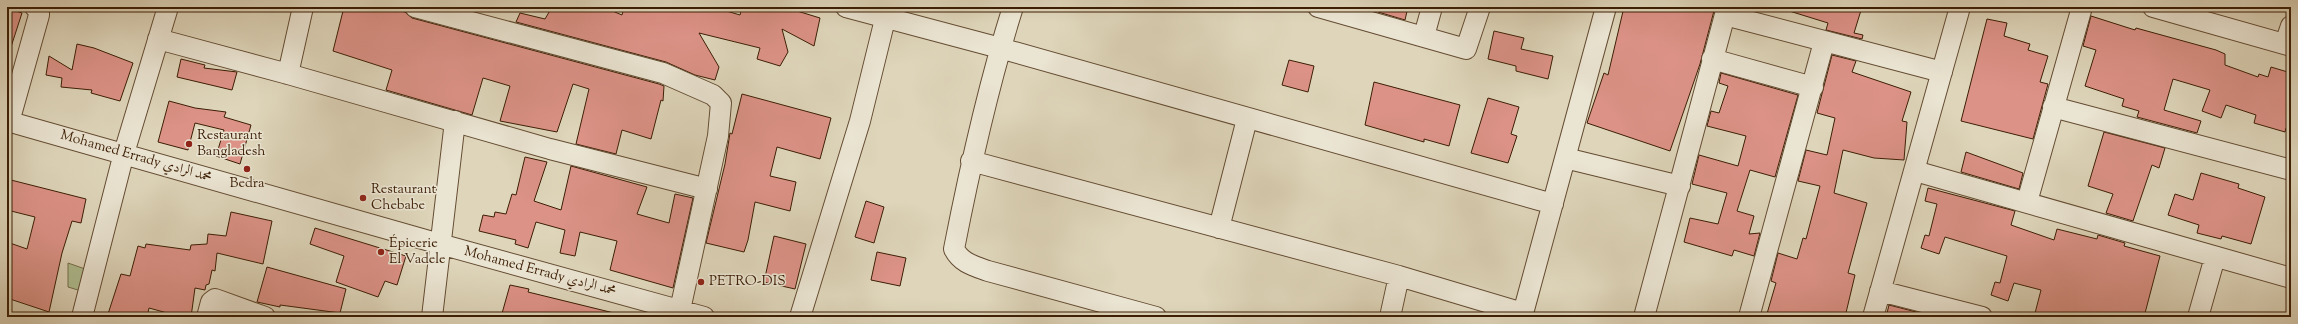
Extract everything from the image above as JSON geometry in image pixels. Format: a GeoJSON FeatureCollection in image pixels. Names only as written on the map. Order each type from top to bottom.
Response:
{"type":"FeatureCollection","features":[{"type":"Feature","properties":{"kind":"street"},"geometry":{"type":"LineString","coordinates":[[8,121],[39,15],[39,10],[35,7]]}},
{"type":"Feature","properties":{"kind":"street"},"geometry":{"type":"LineString","coordinates":[[82,317],[124,153],[168,7]]}},
{"type":"Feature","properties":{"kind":"street"},"geometry":{"type":"LineString","coordinates":[[288,74],[303,7]]}},
{"type":"Feature","properties":{"kind":"street"},"geometry":{"type":"LineString","coordinates":[[415,7],[663,73],[712,95],[721,104],[720,119],[707,189],[680,310]]}},
{"type":"Feature","properties":{"kind":"street"},"geometry":{"type":"LineString","coordinates":[[846,7],[886,12],[1000,48],[1247,119],[1553,204]]}},
{"type":"Feature","properties":{"kind":"street"},"geometry":{"type":"LineString","coordinates":[[1013,7],[1000,48],[972,161],[954,249],[964,262],[988,271],[1156,317]]}},
{"type":"Feature","properties":{"kind":"street"},"geometry":{"type":"LineString","coordinates":[[1318,7],[1466,49],[1480,7]]}},
{"type":"Feature","properties":{"kind":"street"},"geometry":{"type":"LineString","coordinates":[[1424,36],[1432,7]]}},
{"type":"Feature","properties":{"kind":"street"},"geometry":{"type":"LineString","coordinates":[[972,161],[1399,276],[1523,315],[1606,7]]}},
{"type":"Feature","properties":{"kind":"street"},"geometry":{"type":"LineString","coordinates":[[1873,317],[1960,7]]}},
{"type":"Feature","properties":{"kind":"street"},"geometry":{"type":"LineString","coordinates":[[2027,202],[2082,7]]}},
{"type":"Feature","properties":{"kind":"street"},"geometry":{"type":"LineString","coordinates":[[2153,7],[2178,10],[2289,38]]}},
{"type":"Feature","properties":{"kind":"street"},"geometry":{"type":"LineString","coordinates":[[1644,317],[1726,11],[1824,42],[1942,72]]}},
{"type":"Feature","properties":{"kind":"street"},"geometry":{"type":"LineString","coordinates":[[800,317],[860,121],[886,12]]}},
{"type":"Feature","properties":{"kind":"street"},"geometry":{"type":"LineString","coordinates":[[158,39],[288,74],[550,149],[707,189]]}},
{"type":"Feature","properties":{"kind":"street"},"geometry":{"type":"LineString","coordinates":[[1749,317],[1813,87],[1824,42]]}},
{"type":"Feature","properties":{"kind":"street"},"geometry":{"type":"LineString","coordinates":[[1712,59],[1813,87]]}},
{"type":"Feature","properties":{"kind":"street"},"geometry":{"type":"LineString","coordinates":[[2054,107],[2291,170]]}},
{"type":"Feature","properties":{"kind":"street"},"geometry":{"type":"LineString","coordinates":[[1219,228],[1247,119]]}},
{"type":"Feature","properties":{"kind":"street","name":"Mohamed Errady محمد الرادي"},"geometry":{"type":"LineString","coordinates":[[8,121],[440,244],[704,317]]}},
{"type":"Feature","properties":{"kind":"street"},"geometry":{"type":"LineString","coordinates":[[432,317],[455,122]]}},
{"type":"Feature","properties":{"kind":"street"},"geometry":{"type":"LineString","coordinates":[[1565,158],[1680,186]]}},
{"type":"Feature","properties":{"kind":"street"},"geometry":{"type":"LineString","coordinates":[[1915,171],[2291,278]]}},
{"type":"Feature","properties":{"kind":"street"},"geometry":{"type":"LineString","coordinates":[[2198,317],[2215,257]]}},
{"type":"Feature","properties":{"kind":"street"},"geometry":{"type":"LineString","coordinates":[[1390,317],[1399,276]]}},
{"type":"Feature","properties":{"kind":"street"},"geometry":{"type":"LineString","coordinates":[[1880,291],[1982,317]]}},
{"type":"Feature","properties":{"kind":"street"},"geometry":{"type":"LineString","coordinates":[[207,317],[211,302],[215,299],[265,317]]}},
{"type":"Feature","properties":{"kind":"green space"},"geometry":{"type":"Polygon","coordinates":[[[68,263],[88,270],[88,293],[68,287],[68,263]]]}},
{"type":"Feature","properties":{"kind":"building"},"geometry":{"type":"Polygon","coordinates":[[[344,7],[385,7],[405,12],[412,18],[664,86],[663,101],[661,100],[651,139],[622,130],[616,154],[576,144],[589,89],[573,84],[557,132],[500,121],[510,86],[483,78],[472,115],[386,90],[392,70],[333,51],[344,7]]]}},
{"type":"Feature","properties":{"kind":"building"},"geometry":{"type":"Polygon","coordinates":[[[552,7],[603,7],[622,15],[624,7],[713,7],[740,15],[742,7],[784,7],[820,18],[814,46],[782,29],[788,52],[780,66],[757,59],[760,48],[699,33],[719,67],[715,80],[695,75],[666,62],[516,22],[520,13],[545,19],[552,7]]]}},
{"type":"Feature","properties":{"kind":"building"},"geometry":{"type":"Polygon","coordinates":[[[1380,7],[1408,7],[1405,20],[1378,12],[1380,7]]]}},
{"type":"Feature","properties":{"kind":"building"},"geometry":{"type":"Polygon","coordinates":[[[1624,7],[1715,7],[1700,64],[1670,151],[1587,123],[1604,73],[1608,75],[1624,7]]]}},
{"type":"Feature","properties":{"kind":"building"},"geometry":{"type":"Polygon","coordinates":[[[1786,7],[1862,7],[1854,33],[1863,35],[1862,39],[1826,30],[1828,23],[1786,10],[1786,7]]]}},
{"type":"Feature","properties":{"kind":"building"},"geometry":{"type":"Polygon","coordinates":[[[7,8],[22,13],[10,50],[7,50],[7,8]]]}},
{"type":"Feature","properties":{"kind":"building"},"geometry":{"type":"Polygon","coordinates":[[[2091,16],[2135,30],[2136,28],[2216,50],[2225,54],[2225,65],[2258,77],[2259,74],[2268,77],[2271,67],[2291,73],[2291,129],[2286,128],[2285,132],[2254,123],[2256,115],[2226,105],[2221,118],[2202,111],[2210,90],[2173,79],[2164,110],[2201,121],[2197,133],[2137,117],[2139,111],[2122,106],[2124,99],[2085,86],[2096,50],[2083,46],[2091,16]]]}},
{"type":"Feature","properties":{"kind":"building"},"geometry":{"type":"Polygon","coordinates":[[[1987,19],[2007,23],[2004,36],[2030,44],[2028,50],[2048,56],[2040,82],[2048,84],[2033,139],[1961,121],[1987,19]]]}},
{"type":"Feature","properties":{"kind":"building"},"geometry":{"type":"Polygon","coordinates":[[[1494,31],[1524,38],[1521,49],[1553,56],[1548,79],[1516,71],[1516,66],[1488,59],[1494,31]]]}},
{"type":"Feature","properties":{"kind":"building"},"geometry":{"type":"Polygon","coordinates":[[[77,44],[94,48],[133,63],[120,101],[91,93],[92,90],[61,87],[62,78],[46,75],[49,56],[72,70],[77,44]]]}},
{"type":"Feature","properties":{"kind":"building"},"geometry":{"type":"Polygon","coordinates":[[[1832,55],[1856,61],[1852,72],[1911,92],[1902,121],[1907,122],[1904,160],[1874,158],[1843,150],[1834,193],[1867,203],[1848,273],[1855,275],[1845,317],[1766,317],[1776,283],[1771,281],[1778,253],[1797,259],[1803,238],[1806,239],[1820,186],[1798,181],[1806,150],[1827,155],[1835,118],[1817,113],[1832,55]]]}},
{"type":"Feature","properties":{"kind":"building"},"geometry":{"type":"Polygon","coordinates":[[[181,59],[205,65],[204,68],[237,72],[232,90],[177,77],[181,59]]]}},
{"type":"Feature","properties":{"kind":"building"},"geometry":{"type":"Polygon","coordinates":[[[1289,60],[1314,66],[1308,92],[1282,85],[1289,60]]]}},
{"type":"Feature","properties":{"kind":"building"},"geometry":{"type":"Polygon","coordinates":[[[1721,73],[1798,95],[1775,177],[1750,170],[1737,211],[1754,216],[1749,234],[1760,233],[1754,256],[1734,250],[1732,256],[1684,242],[1690,218],[1718,224],[1727,193],[1692,184],[1699,155],[1738,166],[1746,136],[1707,126],[1711,111],[1719,113],[1728,86],[1719,83],[1721,73]]]}},
{"type":"Feature","properties":{"kind":"building"},"geometry":{"type":"Polygon","coordinates":[[[1374,82],[1460,105],[1449,146],[1424,139],[1424,142],[1365,125],[1374,82]]]}},
{"type":"Feature","properties":{"kind":"building"},"geometry":{"type":"Polygon","coordinates":[[[742,94],[831,118],[820,159],[777,147],[770,176],[796,182],[790,211],[755,202],[748,240],[744,252],[706,243],[725,164],[730,133],[732,134],[742,94]]]}},
{"type":"Feature","properties":{"kind":"building"},"geometry":{"type":"Polygon","coordinates":[[[1488,98],[1519,107],[1511,134],[1517,136],[1508,163],[1471,153],[1488,98]]]}},
{"type":"Feature","properties":{"kind":"building"},"geometry":{"type":"Polygon","coordinates":[[[169,101],[195,108],[226,112],[224,117],[251,125],[240,164],[216,156],[224,130],[195,123],[188,150],[158,142],[169,101]]]}},
{"type":"Feature","properties":{"kind":"building"},"geometry":{"type":"Polygon","coordinates":[[[2104,132],[2165,148],[2159,168],[2152,165],[2133,221],[2106,213],[2113,194],[2088,186],[2104,132]]]}},
{"type":"Feature","properties":{"kind":"building"},"geometry":{"type":"Polygon","coordinates":[[[1966,152],[2023,173],[2019,189],[1961,172],[1966,152]]]}},
{"type":"Feature","properties":{"kind":"building"},"geometry":{"type":"Polygon","coordinates":[[[525,157],[547,162],[534,201],[561,210],[571,166],[647,187],[637,214],[669,223],[675,194],[693,198],[673,288],[610,270],[617,241],[580,232],[575,256],[560,253],[565,230],[536,222],[528,248],[515,244],[516,240],[479,231],[483,215],[494,217],[495,212],[506,214],[512,194],[516,195],[525,157]]]}},
{"type":"Feature","properties":{"kind":"building"},"geometry":{"type":"Polygon","coordinates":[[[2201,173],[2239,184],[2238,188],[2265,197],[2251,244],[2222,236],[2221,239],[2197,233],[2199,225],[2168,215],[2175,194],[2193,200],[2201,173]]]}},
{"type":"Feature","properties":{"kind":"building"},"geometry":{"type":"Polygon","coordinates":[[[7,179],[86,199],[81,223],[72,221],[62,253],[49,312],[7,298],[7,242],[27,249],[35,217],[7,210],[7,179]]]}},
{"type":"Feature","properties":{"kind":"building"},"geometry":{"type":"Polygon","coordinates":[[[1928,188],[2015,211],[2011,225],[2054,240],[2057,229],[2097,239],[2098,235],[2125,243],[2124,246],[2160,256],[2144,317],[2034,317],[2041,290],[2014,283],[2008,301],[1991,295],[1995,282],[2000,283],[2007,256],[1945,237],[1939,254],[1921,248],[1925,235],[1929,236],[1937,204],[1925,201],[1928,188]]]}},
{"type":"Feature","properties":{"kind":"building"},"geometry":{"type":"Polygon","coordinates":[[[866,201],[884,207],[874,243],[855,237],[866,201]]]}},
{"type":"Feature","properties":{"kind":"building"},"geometry":{"type":"Polygon","coordinates":[[[231,212],[272,221],[263,264],[217,253],[215,271],[212,270],[209,284],[206,285],[205,290],[195,288],[191,317],[182,317],[149,308],[147,317],[107,317],[121,274],[130,276],[138,246],[145,248],[146,244],[190,250],[191,245],[207,244],[208,234],[226,236],[231,212]]]}},
{"type":"Feature","properties":{"kind":"building"},"geometry":{"type":"Polygon","coordinates":[[[315,228],[406,256],[397,285],[385,281],[378,297],[336,282],[344,256],[310,244],[315,228]]]}},
{"type":"Feature","properties":{"kind":"building"},"geometry":{"type":"Polygon","coordinates":[[[774,236],[806,244],[795,289],[764,282],[774,236]]]}},
{"type":"Feature","properties":{"kind":"building"},"geometry":{"type":"Polygon","coordinates":[[[877,252],[906,258],[900,286],[871,280],[877,252]]]}},
{"type":"Feature","properties":{"kind":"building"},"geometry":{"type":"Polygon","coordinates":[[[267,267],[346,289],[340,313],[280,305],[280,307],[257,302],[267,267]]]}},
{"type":"Feature","properties":{"kind":"building"},"geometry":{"type":"Polygon","coordinates":[[[510,285],[529,289],[528,292],[614,313],[613,317],[501,317],[510,285]]]}},
{"type":"Feature","properties":{"kind":"building"},"geometry":{"type":"Polygon","coordinates":[[[1889,305],[1928,315],[1928,317],[1886,317],[1889,305]]]}},
{"type":"Feature","properties":{"kind":"place","name":"Restaurant Bangladesh"},"geometry":{"type":"Point","coordinates":[189,144]}},
{"type":"Feature","properties":{"kind":"place","name":"Bedra"},"geometry":{"type":"Point","coordinates":[247,169]}},
{"type":"Feature","properties":{"kind":"place","name":"Restaurant Chebabe"},"geometry":{"type":"Point","coordinates":[363,198]}},
{"type":"Feature","properties":{"kind":"place","name":"Épicerie El Vadele"},"geometry":{"type":"Point","coordinates":[381,252]}},
{"type":"Feature","properties":{"kind":"place","name":"PETRO-DIS"},"geometry":{"type":"Point","coordinates":[701,282]}}]}
